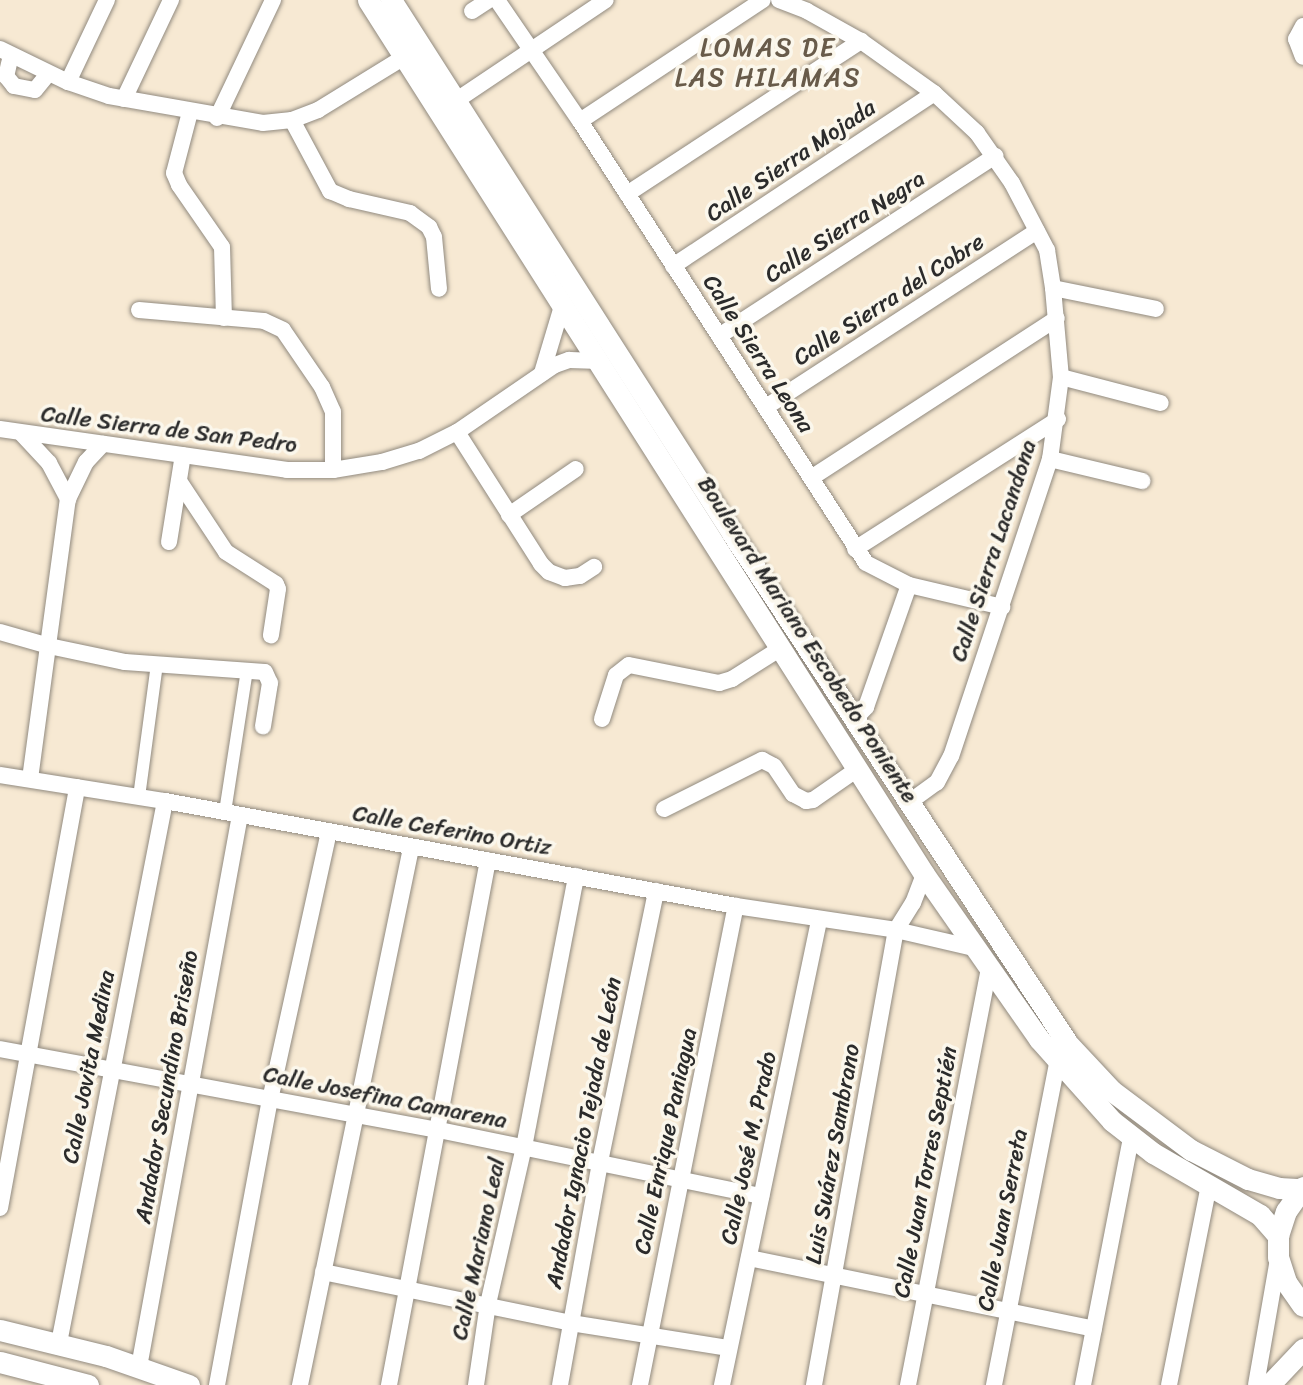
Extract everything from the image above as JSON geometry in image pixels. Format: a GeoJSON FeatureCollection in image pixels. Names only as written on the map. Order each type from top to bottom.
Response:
{"type":"FeatureCollection","features":[{"type":"Feature","properties":{"kind":"street"},"geometry":{"type":"LineString","coordinates":[[68,82],[107,0]]}},
{"type":"Feature","properties":{"kind":"street"},"geometry":{"type":"LineString","coordinates":[[124,99],[171,0]]}},
{"type":"Feature","properties":{"kind":"street"},"geometry":{"type":"LineString","coordinates":[[217,117],[273,0]]}},
{"type":"Feature","properties":{"kind":"street","name":"Boulevard Mariano Escobedo Poniente"},"geometry":{"type":"LineString","coordinates":[[368,0],[404,57],[448,106],[724,539],[781,648],[924,874],[1057,1063],[1091,1102],[1131,1137],[1177,1168],[1260,1215],[1278,1246]]}},
{"type":"Feature","properties":{"kind":"street","name":"Boulevard Mariano Escobedo Poniente"},"geometry":{"type":"LineString","coordinates":[[391,0],[448,106],[600,361],[854,720],[1050,1020],[1091,1071],[1132,1107],[1191,1150],[1255,1182],[1279,1188],[1302,1188]]}},
{"type":"Feature","properties":{"kind":"street"},"geometry":{"type":"LineString","coordinates":[[472,11],[489,0]]}},
{"type":"Feature","properties":{"kind":"street","name":"Calle Sierra Leona"},"geometry":{"type":"LineString","coordinates":[[497,0],[580,121],[855,549],[871,568],[909,585],[1002,607]]}},
{"type":"Feature","properties":{"kind":"street"},"geometry":{"type":"LineString","coordinates":[[448,106],[606,0]]}},
{"type":"Feature","properties":{"kind":"street"},"geometry":{"type":"LineString","coordinates":[[580,121],[763,0]]}},
{"type":"Feature","properties":{"kind":"street","name":"Calle Sierra Lacandona"},"geometry":{"type":"LineString","coordinates":[[779,0],[807,11],[861,41],[934,93],[969,124],[995,156],[1047,250],[1054,288],[1062,377],[1058,419],[1050,459],[1002,607],[944,771],[926,792],[909,802]]}},
{"type":"Feature","properties":{"kind":"street"},"geometry":{"type":"LineString","coordinates":[[1300,30],[1297,47],[1303,57]]}},
{"type":"Feature","properties":{"kind":"street"},"geometry":{"type":"LineString","coordinates":[[627,194],[861,41]]}},
{"type":"Feature","properties":{"kind":"street"},"geometry":{"type":"LineString","coordinates":[[48,74],[35,90],[14,86],[6,76],[6,52],[68,82],[124,99],[262,123],[292,120],[318,110],[404,57]]}},
{"type":"Feature","properties":{"kind":"street","name":"Calle Sierra Mojada"},"geometry":{"type":"LineString","coordinates":[[673,266],[934,93]]}},
{"type":"Feature","properties":{"kind":"street"},"geometry":{"type":"LineString","coordinates":[[190,112],[174,173],[179,185],[222,247],[224,318]]}},
{"type":"Feature","properties":{"kind":"street"},"geometry":{"type":"LineString","coordinates":[[292,120],[331,191],[349,199],[410,213],[429,228],[434,237],[439,289]]}},
{"type":"Feature","properties":{"kind":"street","name":"Calle Sierra Negra"},"geometry":{"type":"LineString","coordinates":[[719,336],[995,156]]}},
{"type":"Feature","properties":{"kind":"street","name":"Calle Sierra del Cobre"},"geometry":{"type":"LineString","coordinates":[[766,407],[1037,231]]}},
{"type":"Feature","properties":{"kind":"street"},"geometry":{"type":"LineString","coordinates":[[1054,288],[1156,309]]}},
{"type":"Feature","properties":{"kind":"street"},"geometry":{"type":"LineString","coordinates":[[542,373],[563,303]]}},
{"type":"Feature","properties":{"kind":"street"},"geometry":{"type":"LineString","coordinates":[[139,310],[264,321],[283,330],[291,338],[333,412],[333,470]]}},
{"type":"Feature","properties":{"kind":"street"},"geometry":{"type":"LineString","coordinates":[[811,478],[1057,318]]}},
{"type":"Feature","properties":{"kind":"street","name":"Calle Sierra de San Pedro"},"geometry":{"type":"LineString","coordinates":[[0,429],[286,470],[333,470],[403,456],[457,432],[542,373],[569,360],[600,361]]}},
{"type":"Feature","properties":{"kind":"street"},"geometry":{"type":"LineString","coordinates":[[1062,377],[1161,404]]}},
{"type":"Feature","properties":{"kind":"street"},"geometry":{"type":"LineString","coordinates":[[855,549],[1058,419]]}},
{"type":"Feature","properties":{"kind":"street"},"geometry":{"type":"LineString","coordinates":[[457,432],[509,515],[549,572],[573,578],[594,567]]}},
{"type":"Feature","properties":{"kind":"street"},"geometry":{"type":"LineString","coordinates":[[22,434],[49,463],[68,499]]}},
{"type":"Feature","properties":{"kind":"street"},"geometry":{"type":"LineString","coordinates":[[30,779],[68,499],[86,462],[103,444]]}},
{"type":"Feature","properties":{"kind":"street"},"geometry":{"type":"LineString","coordinates":[[169,542],[183,455]]}},
{"type":"Feature","properties":{"kind":"street"},"geometry":{"type":"LineString","coordinates":[[1050,459],[1142,481]]}},
{"type":"Feature","properties":{"kind":"street"},"geometry":{"type":"LineString","coordinates":[[509,515],[576,469]]}},
{"type":"Feature","properties":{"kind":"street"},"geometry":{"type":"LineString","coordinates":[[179,481],[226,552],[276,584],[278,589],[271,635]]}},
{"type":"Feature","properties":{"kind":"street"},"geometry":{"type":"LineString","coordinates":[[854,720],[866,707],[909,585]]}},
{"type":"Feature","properties":{"kind":"street"},"geometry":{"type":"LineString","coordinates":[[0,632],[49,646],[125,662],[265,672],[270,683],[263,726]]}},
{"type":"Feature","properties":{"kind":"street"},"geometry":{"type":"LineString","coordinates":[[602,719],[616,674],[629,665],[719,684],[732,679],[781,648]]}},
{"type":"Feature","properties":{"kind":"street"},"geometry":{"type":"LineString","coordinates":[[139,797],[157,663]]}},
{"type":"Feature","properties":{"kind":"street"},"geometry":{"type":"LineString","coordinates":[[232,814],[247,670]]}},
{"type":"Feature","properties":{"kind":"street"},"geometry":{"type":"LineString","coordinates":[[664,809],[762,760],[774,766],[793,794],[806,801],[813,800],[859,768]]}},
{"type":"Feature","properties":{"kind":"street","name":"Calle Ceferino Ortiz"},"geometry":{"type":"LineString","coordinates":[[0,775],[165,801],[736,906],[896,930],[978,949]]}},
{"type":"Feature","properties":{"kind":"street"},"geometry":{"type":"LineString","coordinates":[[0,1208],[26,1054],[77,787]]}},
{"type":"Feature","properties":{"kind":"street","name":"Calle Jovita Medina"},"geometry":{"type":"LineString","coordinates":[[59,1343],[165,801]]}},
{"type":"Feature","properties":{"kind":"street","name":"Andador Secundino Briseño"},"geometry":{"type":"LineString","coordinates":[[139,1367],[190,1085],[232,814]]}},
{"type":"Feature","properties":{"kind":"street"},"geometry":{"type":"LineString","coordinates":[[217,1385],[270,1100],[329,832]]}},
{"type":"Feature","properties":{"kind":"street"},"geometry":{"type":"LineString","coordinates":[[300,1385],[411,848]]}},
{"type":"Feature","properties":{"kind":"street"},"geometry":{"type":"LineString","coordinates":[[389,1385],[488,860]]}},
{"type":"Feature","properties":{"kind":"street"},"geometry":{"type":"LineString","coordinates":[[896,930],[913,903],[924,874]]}},
{"type":"Feature","properties":{"kind":"street","name":"Calle Mariano Leal"},"geometry":{"type":"LineString","coordinates":[[476,1385],[488,1304],[524,1147],[576,876]]}},
{"type":"Feature","properties":{"kind":"street","name":"Andador Ignacio Tejada de León"},"geometry":{"type":"LineString","coordinates":[[560,1385],[600,1162],[656,891]]}},
{"type":"Feature","properties":{"kind":"street","name":"Calle Enrique Paniagua"},"geometry":{"type":"LineString","coordinates":[[640,1385],[647,1336],[683,1179],[736,906]]}},
{"type":"Feature","properties":{"kind":"street","name":"Calle José M. Prado"},"geometry":{"type":"LineString","coordinates":[[722,1385],[819,919]]}},
{"type":"Feature","properties":{"kind":"street","name":"Luis Suárez Sambrano"},"geometry":{"type":"LineString","coordinates":[[814,1385],[896,930]]}},
{"type":"Feature","properties":{"kind":"street","name":"Calle Juan Torres Septién"},"geometry":{"type":"LineString","coordinates":[[908,1385],[989,968]]}},
{"type":"Feature","properties":{"kind":"street","name":"Calle Josefina Camarena"},"geometry":{"type":"LineString","coordinates":[[0,1049],[439,1130],[761,1196]]}},
{"type":"Feature","properties":{"kind":"street","name":"Calle Juan Serreta"},"geometry":{"type":"LineString","coordinates":[[994,1385],[1057,1063]]}},
{"type":"Feature","properties":{"kind":"street"},"geometry":{"type":"LineString","coordinates":[[1083,1385],[1131,1137]]}},
{"type":"Feature","properties":{"kind":"street"},"geometry":{"type":"LineString","coordinates":[[1169,1385],[1209,1184]]}},
{"type":"Feature","properties":{"kind":"street"},"geometry":{"type":"LineString","coordinates":[[1256,1385],[1286,1211],[1302,1188]]}},
{"type":"Feature","properties":{"kind":"street"},"geometry":{"type":"LineString","coordinates":[[1278,1246],[1286,1282],[1303,1306]]}},
{"type":"Feature","properties":{"kind":"street"},"geometry":{"type":"LineString","coordinates":[[749,1258],[835,1278],[1094,1329]]}},
{"type":"Feature","properties":{"kind":"street"},"geometry":{"type":"LineString","coordinates":[[323,1272],[571,1323],[729,1348]]}},
{"type":"Feature","properties":{"kind":"street"},"geometry":{"type":"LineString","coordinates":[[0,1330],[59,1343],[189,1385]]}},
{"type":"Feature","properties":{"kind":"street"},"geometry":{"type":"LineString","coordinates":[[1269,1385],[1303,1349]]}},
{"type":"Feature","properties":{"kind":"street"},"geometry":{"type":"LineString","coordinates":[[0,1362],[49,1379],[88,1385]]}},
{"type":"Feature","properties":{"kind":"district","name":"LOMAS DE LAS HILAMAS"},"geometry":{"type":"Point","coordinates":[768,63]}}]}
